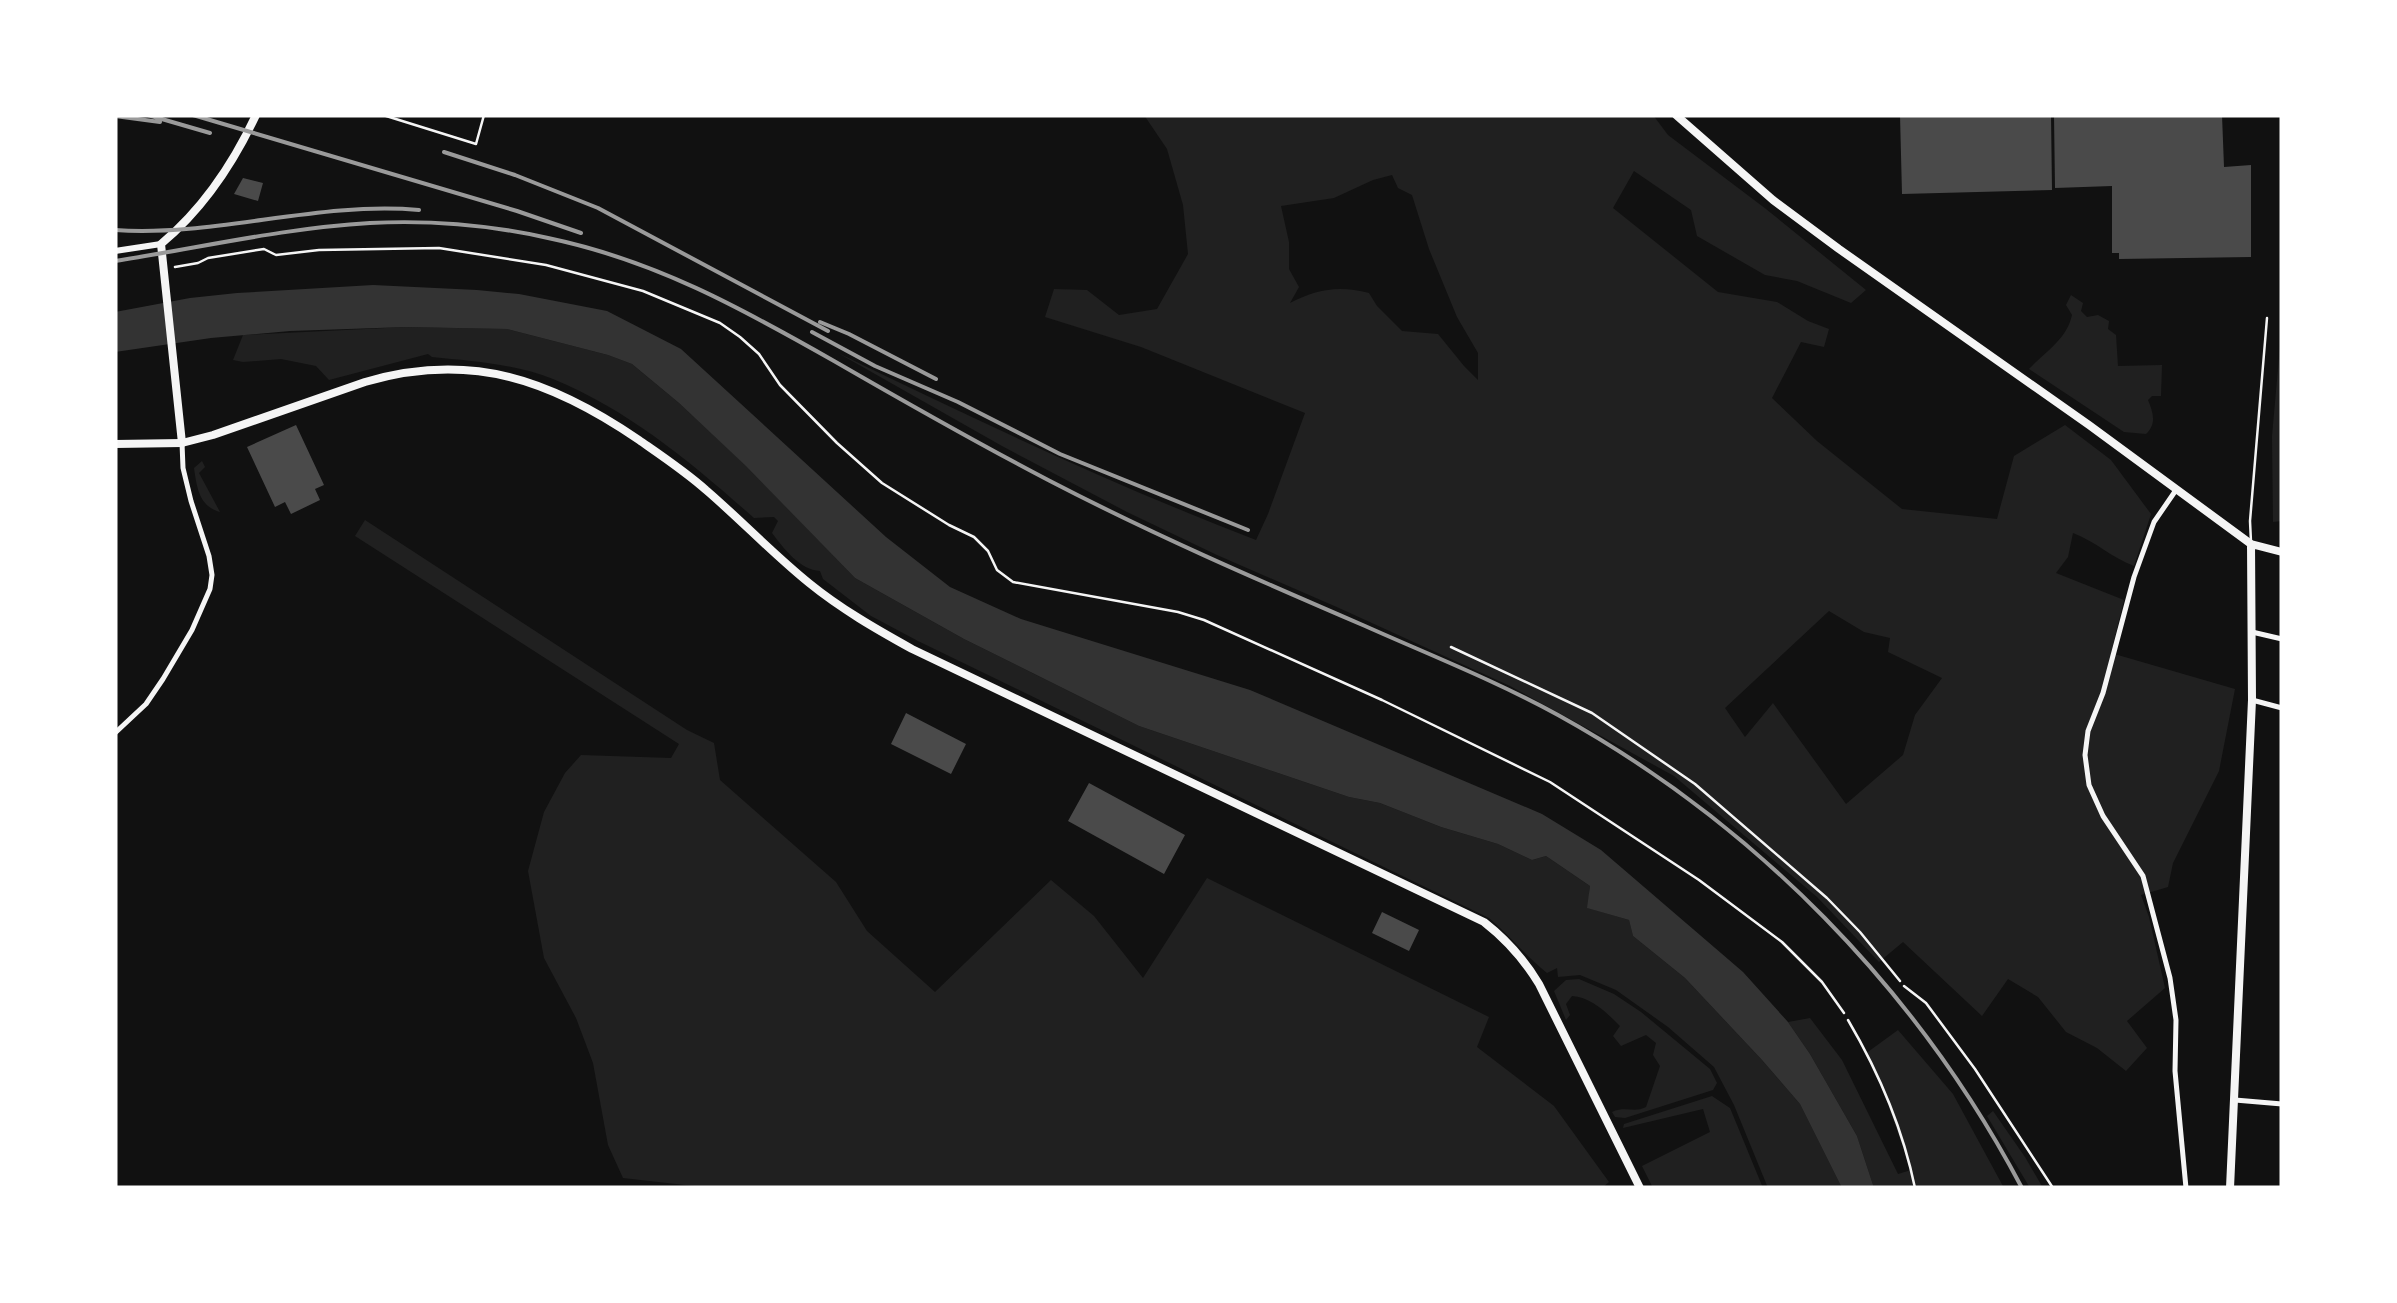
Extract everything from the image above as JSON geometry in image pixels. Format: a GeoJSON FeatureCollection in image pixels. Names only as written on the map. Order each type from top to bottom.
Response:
{"type":"FeatureCollection","features":[{"type":"Feature","properties":{"kind":"main road"},"geometry":{"type":"LineString","coordinates":[[182,443],[161,244],[197,210],[238,152],[256,115]]}},
{"type":"Feature","properties":{"kind":"main road"},"geometry":{"type":"LineString","coordinates":[[1676,115],[1773,200],[1947,328],[2090,425],[2252,544],[2282,552]]}},
{"type":"Feature","properties":{"kind":"main road"},"geometry":{"type":"LineString","coordinates":[[115,444],[182,443],[365,382],[424,370],[496,373],[535,383],[572,400],[612,422],[703,487],[806,581],[866,624],[1484,922],[1505,938],[1540,984],[1640,1188]]}},
{"type":"Feature","properties":{"kind":"main road"},"geometry":{"type":"LineString","coordinates":[[2230,1188],[2252,700],[2252,544]]}},
{"type":"Feature","properties":{"kind":"street"},"geometry":{"type":"LineString","coordinates":[[115,251],[161,244]]}},
{"type":"Feature","properties":{"kind":"street"},"geometry":{"type":"LineString","coordinates":[[115,732],[154,692],[192,630],[210,589],[210,556],[191,501],[182,443]]}},
{"type":"Feature","properties":{"kind":"street"},"geometry":{"type":"LineString","coordinates":[[2176,490],[2154,522],[2134,577],[2103,692],[2088,731],[2085,755],[2088,785],[2143,876],[2170,978],[2186,1188]]}},
{"type":"Feature","properties":{"kind":"street"},"geometry":{"type":"LineString","coordinates":[[2252,632],[2282,640]]}},
{"type":"Feature","properties":{"kind":"street"},"geometry":{"type":"LineString","coordinates":[[2252,700],[2282,708]]}},
{"type":"Feature","properties":{"kind":"street"},"geometry":{"type":"LineString","coordinates":[[2234,1100],[2282,1104]]}},
{"type":"Feature","properties":{"kind":"lane"},"geometry":{"type":"LineString","coordinates":[[383,115],[476,144],[484,115]]}},
{"type":"Feature","properties":{"kind":"lane"},"geometry":{"type":"LineString","coordinates":[[2252,544],[2250,521],[2267,318]]}},
{"type":"Feature","properties":{"kind":"lane"},"geometry":{"type":"LineString","coordinates":[[1904,986],[1926,1002],[2053,1188]]}},
{"type":"Feature","properties":{"kind":"lane"},"geometry":{"type":"LineString","coordinates":[[1848,1020],[1878,1079],[1915,1188]]}},
{"type":"Feature","properties":{"kind":"path"},"geometry":{"type":"LineString","coordinates":[[184,266],[264,248],[276,256],[319,250],[439,248],[546,265],[604,279],[720,323],[759,354],[780,385],[848,454],[882,483],[974,537],[997,570],[1012,582],[1204,620],[1382,700],[1550,782],[1699,880],[1782,942],[1822,982],[1848,1020]]}},
{"type":"Feature","properties":{"kind":"path"},"geometry":{"type":"LineString","coordinates":[[1451,647],[1592,713],[1695,784],[1827,898],[1904,986]]}},
{"type":"Feature","properties":{"kind":"shaded area"},"geometry":{"type":"Polygon","coordinates":[[[1144,115],[1653,115],[1668,135],[1866,290],[1851,303],[1797,281],[1765,275],[1697,236],[1691,210],[1634,171],[1613,208],[1718,292],[1777,302],[1829,329],[1824,347],[1801,342],[1772,398],[1817,441],[1902,509],[1997,519],[2014,456],[2065,425],[2111,460],[2151,514],[2134,566],[2073,533],[2068,557],[2056,573],[2124,600],[2111,653],[2235,689],[2219,771],[2173,863],[2168,887],[2141,895],[2165,988],[2127,1021],[2147,1048],[2126,1071],[2097,1048],[2066,1032],[2038,997],[2008,979],[1982,1016],[1903,942],[1879,962],[1817,897],[1674,776],[1510,686],[1127,512],[838,353],[1045,451],[1256,540],[1305,413],[1141,347],[1045,317],[1054,289],[1087,290],[1119,315],[1157,309],[1188,254],[1183,205],[1167,149],[1144,115]],[[1392,175],[1334,198],[1281,206],[1289,242],[1289,269],[1299,287],[1290,303],[1328,290],[1369,293],[1402,331],[1438,334],[1478,380],[1478,353],[1457,317],[1412,195],[1398,188],[1392,175]],[[1829,611],[1725,708],[1745,737],[1773,703],[1846,804],[1903,755],[1915,715],[1942,678],[1888,652],[1890,638],[1864,632],[1829,611]]]}},
{"type":"Feature","properties":{"kind":"shaded area"},"geometry":{"type":"Polygon","coordinates":[[[373,285],[519,294],[607,311],[681,349],[886,537],[950,587],[1021,619],[1250,690],[1542,814],[1601,850],[1743,972],[1788,1022],[1857,1136],[1874,1188],[1842,1188],[1800,1104],[1762,1060],[1685,978],[1633,936],[1629,920],[1587,908],[1590,886],[1546,856],[1532,860],[1498,844],[1380,803],[1349,797],[1139,726],[964,639],[855,578],[746,466],[632,364],[507,329],[290,331],[115,352],[115,312],[237,293],[373,285]]]}},
{"type":"Feature","properties":{"kind":"shaded area"},"geometry":{"type":"Polygon","coordinates":[[[2071,295],[2083,303],[2081,311],[2087,317],[2098,315],[2109,321],[2108,329],[2116,335],[2118,366],[2162,365],[2161,396],[2148,400],[2153,422],[2146,434],[2124,432],[2029,369],[2055,345],[2069,324],[2072,315],[2066,305],[2071,295]]]}},
{"type":"Feature","properties":{"kind":"shaded area"},"geometry":{"type":"Polygon","coordinates":[[[2282,324],[2282,521],[2273,522],[2272,436],[2282,324]]]}},
{"type":"Feature","properties":{"kind":"shaded area"},"geometry":{"type":"Polygon","coordinates":[[[406,327],[507,329],[632,364],[747,466],[855,578],[964,639],[1139,726],[1349,797],[1380,803],[1498,844],[1532,860],[1546,856],[1590,886],[1588,908],[1629,920],[1633,936],[1685,978],[1762,1060],[1800,1104],[1842,1188],[1768,1188],[1714,1067],[1668,1027],[1616,990],[1580,975],[1558,977],[1557,968],[1547,973],[1489,918],[871,616],[823,579],[820,571],[799,563],[787,552],[772,533],[778,521],[774,517],[754,518],[659,440],[581,392],[524,370],[428,354],[329,380],[316,366],[281,359],[233,360],[243,335],[406,327]]]}},
{"type":"Feature","properties":{"kind":"shaded area"},"geometry":{"type":"Polygon","coordinates":[[[202,461],[205,467],[199,473],[220,512],[203,501],[198,489],[194,468],[202,461]]]}},
{"type":"Feature","properties":{"kind":"shaded area"},"geometry":{"type":"Polygon","coordinates":[[[365,520],[687,730],[714,743],[720,780],[836,882],[867,931],[935,992],[1051,880],[1094,916],[1143,978],[1207,878],[1489,1017],[1477,1047],[1554,1106],[1609,1182],[1602,1188],[711,1188],[623,1178],[608,1145],[593,1063],[576,1018],[544,958],[528,871],[544,812],[565,773],[581,755],[671,758],[679,744],[355,536],[365,520]]]}},
{"type":"Feature","properties":{"kind":"shaded area"},"geometry":{"type":"Polygon","coordinates":[[[1579,979],[1614,994],[1641,1012],[1710,1069],[1717,1083],[1713,1090],[1625,1118],[1615,1117],[1612,1112],[1617,1110],[1646,1107],[1660,1066],[1653,1055],[1656,1043],[1646,1035],[1621,1046],[1613,1036],[1620,1026],[1598,1006],[1579,997],[1572,996],[1566,1004],[1570,1015],[1566,1020],[1554,991],[1566,980],[1579,979]]]}},
{"type":"Feature","properties":{"kind":"shaded area"},"geometry":{"type":"Polygon","coordinates":[[[1810,1018],[1842,1060],[1898,1174],[1911,1170],[1879,1079],[1865,1054],[1898,1030],[1953,1094],[2004,1188],[1874,1188],[1857,1136],[1788,1022],[1810,1018]]]}},
{"type":"Feature","properties":{"kind":"shaded area"},"geometry":{"type":"Polygon","coordinates":[[[1712,1096],[1730,1108],[1763,1188],[1653,1188],[1642,1166],[1710,1132],[1703,1109],[1623,1128],[1624,1124],[1712,1096]]]}},
{"type":"Feature","properties":{"kind":"shaded area"},"geometry":{"type":"Polygon","coordinates":[[[1993,1111],[2043,1188],[2030,1188],[1987,1116],[1993,1111]]]}},
{"type":"Feature","properties":{"kind":"building"},"geometry":{"type":"Polygon","coordinates":[[[1900,115],[2051,115],[2052,190],[1902,194],[1900,115]]]}},
{"type":"Feature","properties":{"kind":"building"},"geometry":{"type":"Polygon","coordinates":[[[2054,115],[2222,115],[2224,167],[2251,165],[2251,257],[2119,259],[2119,253],[2112,253],[2112,186],[2055,188],[2054,115]]]}},
{"type":"Feature","properties":{"kind":"building"},"geometry":{"type":"Polygon","coordinates":[[[243,178],[263,183],[258,201],[234,194],[243,178]]]}},
{"type":"Feature","properties":{"kind":"building"},"geometry":{"type":"Polygon","coordinates":[[[296,425],[324,485],[315,489],[320,500],[291,514],[285,502],[275,507],[247,447],[296,425]]]}},
{"type":"Feature","properties":{"kind":"building"},"geometry":{"type":"Polygon","coordinates":[[[906,713],[966,744],[951,774],[891,744],[906,713]]]}},
{"type":"Feature","properties":{"kind":"building"},"geometry":{"type":"Polygon","coordinates":[[[1089,783],[1185,835],[1164,874],[1068,821],[1089,783]]]}},
{"type":"Feature","properties":{"kind":"building"},"geometry":{"type":"Polygon","coordinates":[[[1382,912],[1419,930],[1409,951],[1372,933],[1382,912]]]}},
{"type":"Feature","properties":{"kind":"railway"},"geometry":{"type":"LineString","coordinates":[[148,115],[210,133]]}},
{"type":"Feature","properties":{"kind":"railway"},"geometry":{"type":"LineString","coordinates":[[193,115],[581,233]]}},
{"type":"Feature","properties":{"kind":"railway"},"geometry":{"type":"LineString","coordinates":[[115,116],[160,122]]}},
{"type":"Feature","properties":{"kind":"railway"},"geometry":{"type":"LineString","coordinates":[[444,152],[598,208],[828,331]]}},
{"type":"Feature","properties":{"kind":"railway"},"geometry":{"type":"LineString","coordinates":[[115,230],[191,229],[342,210],[419,210]]}},
{"type":"Feature","properties":{"kind":"railway"},"geometry":{"type":"LineString","coordinates":[[115,261],[338,226],[392,222],[459,225],[587,247],[661,273],[731,305],[1088,501],[1511,691],[1630,758],[1764,860],[1881,980],[1933,1045],[2022,1188]]}},
{"type":"Feature","properties":{"kind":"railway"},"geometry":{"type":"LineString","coordinates":[[820,322],[936,379]]}},
{"type":"Feature","properties":{"kind":"railway"},"geometry":{"type":"LineString","coordinates":[[812,332],[1060,454],[1248,530]]}}]}
